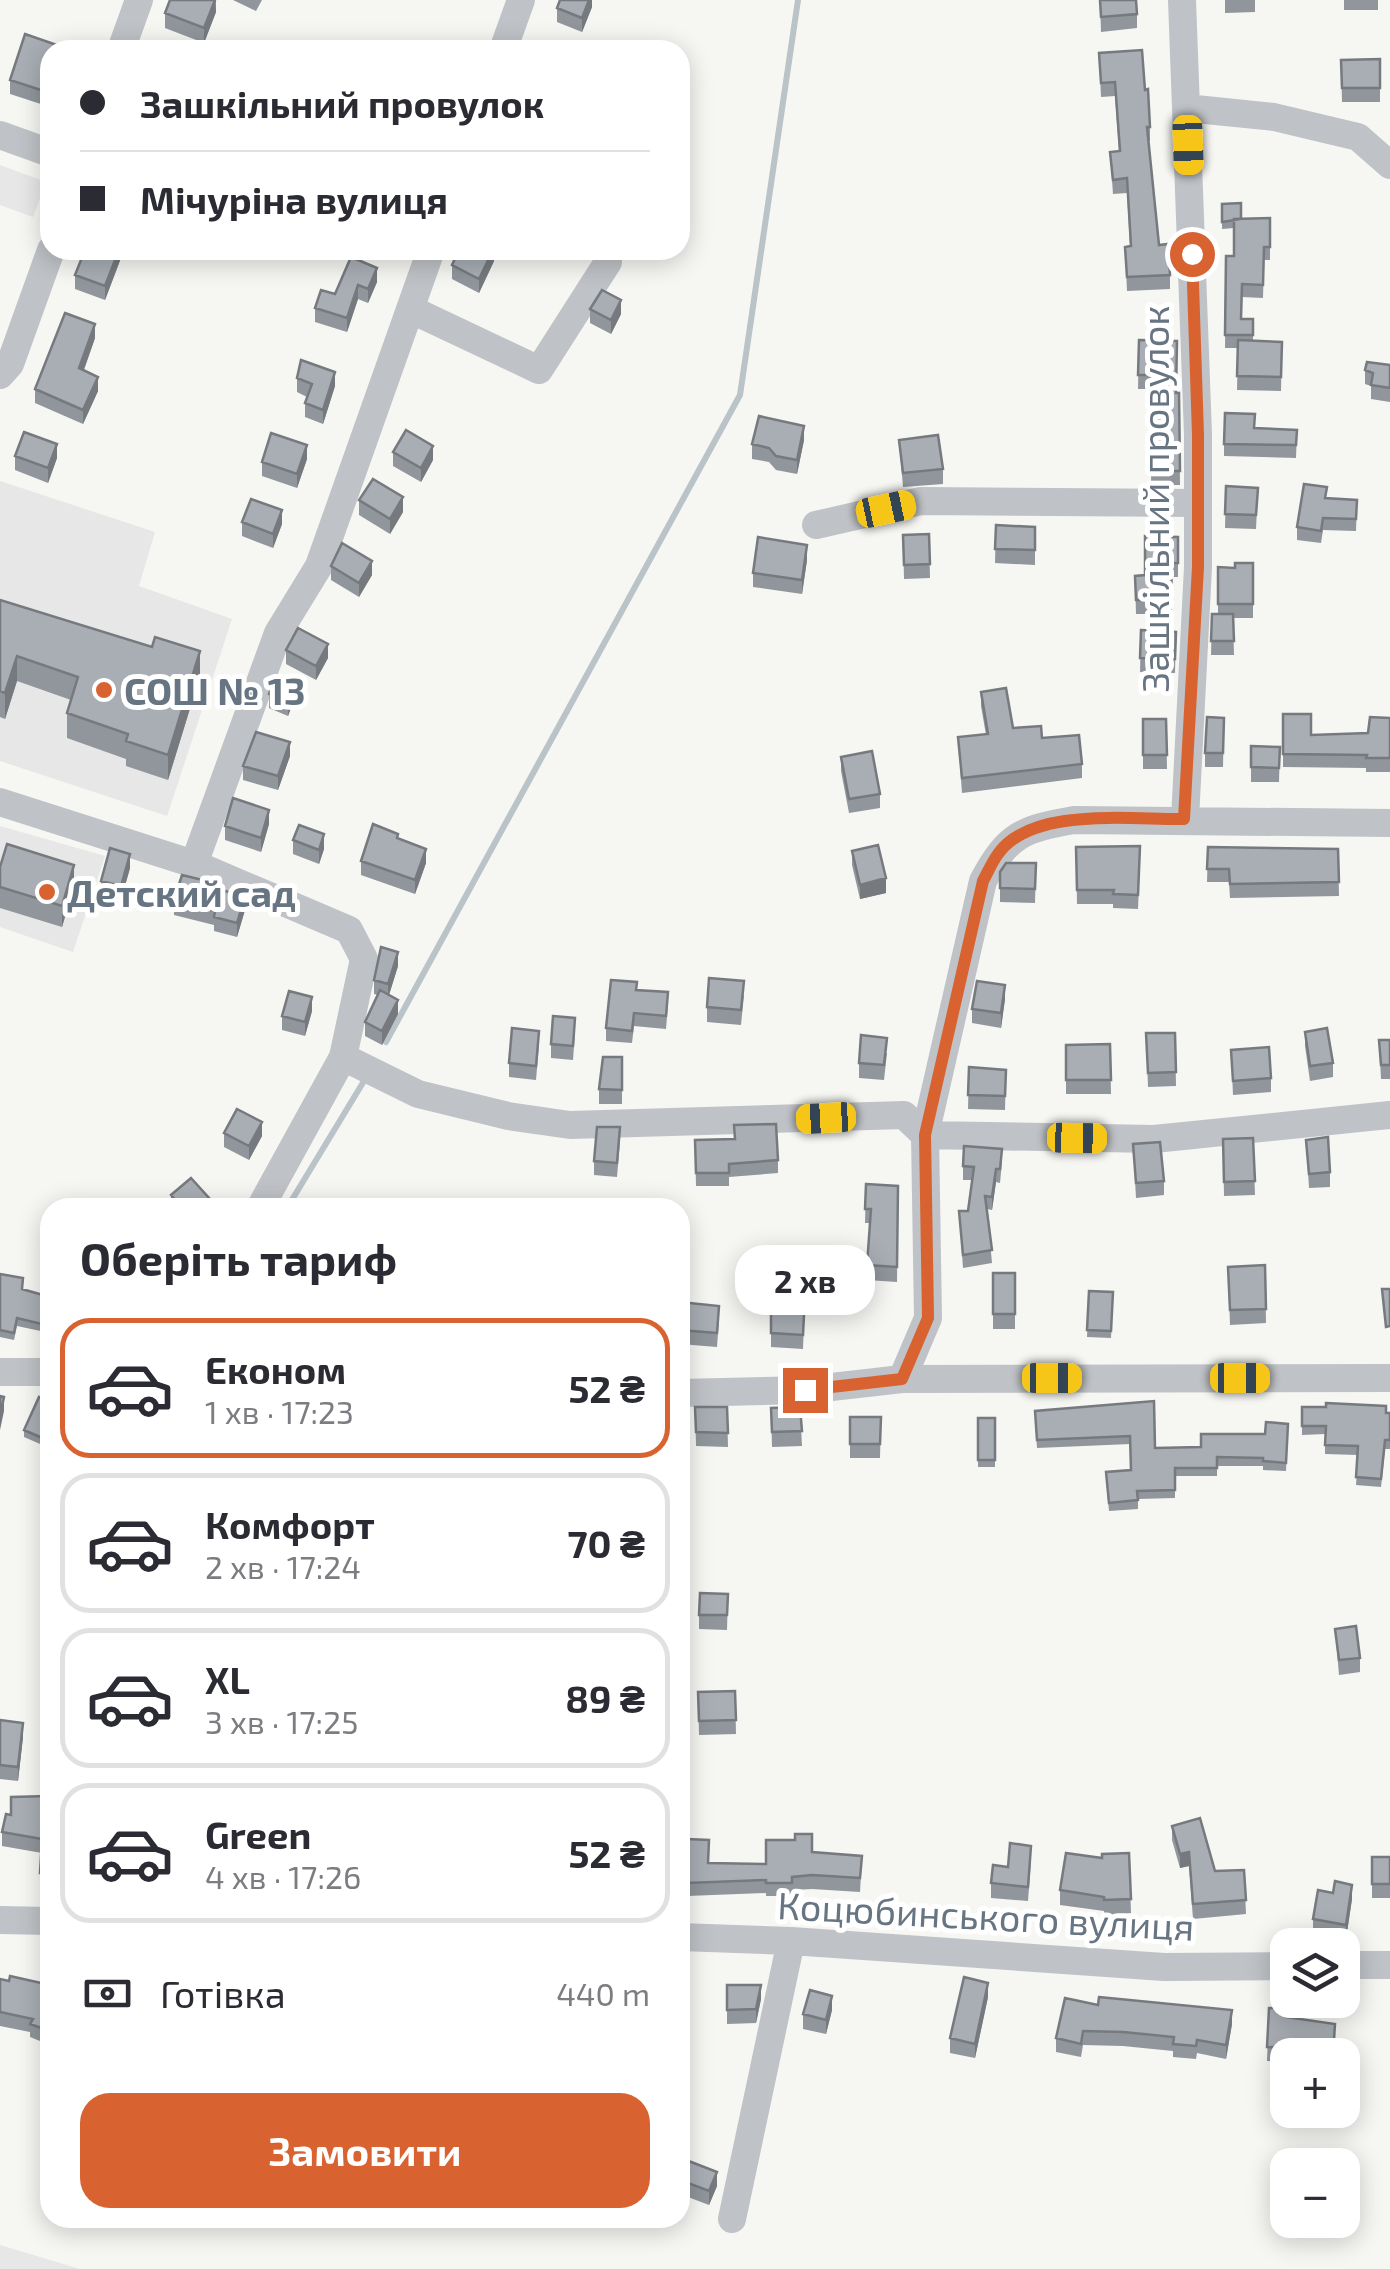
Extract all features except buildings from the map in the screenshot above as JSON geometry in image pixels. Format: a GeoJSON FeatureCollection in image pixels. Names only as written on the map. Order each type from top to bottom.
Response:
{"type":"FeatureCollection","features":[{"type":"Feature","properties":{"kind":"street"},"geometry":{"type":"LineString","coordinates":[[125,40],[139,0]]}},
{"type":"Feature","properties":{"kind":"street"},"geometry":{"type":"LineString","coordinates":[[507,40],[521,0]]}},
{"type":"Feature","properties":{"kind":"street","name":"Зашкільний провулок"},"geometry":{"type":"LineString","coordinates":[[1182,0],[1198,435],[1198,567],[1184,819]]}},
{"type":"Feature","properties":{"kind":"street"},"geometry":{"type":"LineString","coordinates":[[1186,108],[1274,117],[1358,137],[1390,165]]}},
{"type":"Feature","properties":{"kind":"street"},"geometry":{"type":"LineString","coordinates":[[0,135],[40,149]]}},
{"type":"Feature","properties":{"kind":"street"},"geometry":{"type":"LineString","coordinates":[[0,375],[10,364],[47,260]]}},
{"type":"Feature","properties":{"kind":"street"},"geometry":{"type":"LineString","coordinates":[[194,864],[278,633],[319,566],[428,260]]}},
{"type":"Feature","properties":{"kind":"street"},"geometry":{"type":"LineString","coordinates":[[410,309],[539,370],[608,262]]}},
{"type":"Feature","properties":{"kind":"street"},"geometry":{"type":"LineString","coordinates":[[816,525],[922,502],[1196,503]]}},
{"type":"Feature","properties":{"kind":"street"},"geometry":{"type":"LineString","coordinates":[[0,802],[194,864],[349,930],[364,959],[343,1056],[265,1198]]}},
{"type":"Feature","properties":{"kind":"street"},"geometry":{"type":"LineString","coordinates":[[902,1379],[928,1318],[925,1135],[983,881],[1000,851],[1032,827],[1074,820],[1390,823]]}},
{"type":"Feature","properties":{"kind":"street"},"geometry":{"type":"LineString","coordinates":[[343,1056],[418,1094],[508,1116],[570,1125],[904,1115],[925,1135],[1154,1138],[1390,1115]]}},
{"type":"Feature","properties":{"kind":"street"},"geometry":{"type":"LineString","coordinates":[[0,1372],[40,1372]]}},
{"type":"Feature","properties":{"kind":"street"},"geometry":{"type":"LineString","coordinates":[[690,1394],[805,1390],[902,1379],[1390,1378]]}},
{"type":"Feature","properties":{"kind":"street"},"geometry":{"type":"LineString","coordinates":[[0,1920],[40,1921]]}},
{"type":"Feature","properties":{"kind":"street","name":"Коцюбинського вулиця"},"geometry":{"type":"LineString","coordinates":[[690,1937],[1164,1967],[1270,1966]]}},
{"type":"Feature","properties":{"kind":"street"},"geometry":{"type":"LineString","coordinates":[[732,2219],[792,1941]]}},
{"type":"Feature","properties":{"kind":"street"},"geometry":{"type":"LineString","coordinates":[[1360,1965],[1390,1965]]}},
{"type":"Feature","properties":{"kind":"shaded area"},"geometry":{"type":"Polygon","coordinates":[[[0,165],[40,180],[40,198],[33,217],[0,205],[0,165]]]}},
{"type":"Feature","properties":{"kind":"shaded area","name":"СОШ № 13"},"geometry":{"type":"Polygon","coordinates":[[[0,481],[155,532],[139,586],[232,619],[167,816],[0,761],[0,481]]]}},
{"type":"Feature","properties":{"kind":"shaded area","name":"Детский сад"},"geometry":{"type":"Polygon","coordinates":[[[0,826],[105,856],[73,952],[0,927],[0,826]]]}},
{"type":"Feature","properties":{"kind":"shaded area"},"geometry":{"type":"Polygon","coordinates":[[[0,2245],[80,2269],[0,2269],[0,2245]]]}},
{"type":"Feature","properties":{"kind":"waterway"},"geometry":{"type":"LineString","coordinates":[[386,1042],[740,395],[798,0]]}},
{"type":"Feature","properties":{"kind":"waterway"},"geometry":{"type":"LineString","coordinates":[[293,1198],[367,1076]]}},
{"type":"Feature","properties":{"kind":"place","name":"СОШ № 13"},"geometry":{"type":"Point","coordinates":[104,690]}},
{"type":"Feature","properties":{"kind":"place","name":"Детский сад"},"geometry":{"type":"Point","coordinates":[47,892]}},
{"type":"Feature","properties":{"kind":"route"},"geometry":{"type":"LineString","coordinates":[[805,1390],[902,1379],[928,1318],[925,1135],[983,881],[1000,851],[1032,827],[1053,823],[1184,819],[1198,567],[1192,254]]}}]}
